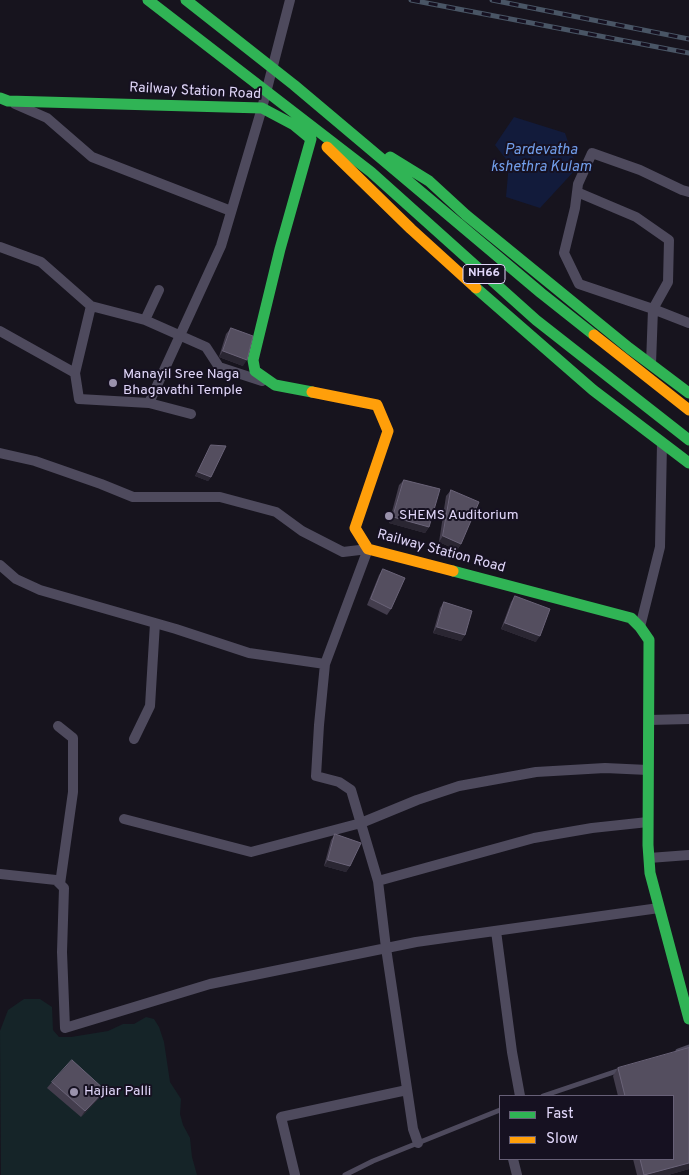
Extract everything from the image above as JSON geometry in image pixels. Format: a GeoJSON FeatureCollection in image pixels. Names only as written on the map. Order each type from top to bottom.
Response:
{"type":"FeatureCollection","features":[{"type":"Feature","properties":{"kind":"main road","name":"NH66"},"geometry":{"type":"LineString","coordinates":[[148,0],[371,172],[536,320],[689,440]]}},
{"type":"Feature","properties":{"kind":"main road","name":"NH66"},"geometry":{"type":"LineString","coordinates":[[186,0],[294,85],[541,293],[689,410]]}},
{"type":"Feature","properties":{"kind":"main road","name":"Railway Station Road"},"geometry":{"type":"LineString","coordinates":[[4,100],[262,108],[294,125],[311,139],[252,360],[255,371],[275,385],[377,405],[388,431],[355,528],[368,549],[631,618],[640,627]]}},
{"type":"Feature","properties":{"kind":"main road"},"geometry":{"type":"LineString","coordinates":[[293,112],[410,229],[455,270],[593,390],[689,463]]}},
{"type":"Feature","properties":{"kind":"main road"},"geometry":{"type":"LineString","coordinates":[[358,138],[428,181],[474,221],[651,364],[689,392]]}},
{"type":"Feature","properties":{"kind":"main road"},"geometry":{"type":"LineString","coordinates":[[640,627],[649,640],[648,858],[659,908],[687,999],[689,1020]]}},
{"type":"Feature","properties":{"kind":"street"},"geometry":{"type":"LineString","coordinates":[[149,404],[221,246],[262,108],[290,0]]}},
{"type":"Feature","properties":{"kind":"street"},"geometry":{"type":"LineString","coordinates":[[4,100],[47,118],[92,157],[231,211]]}},
{"type":"Feature","properties":{"kind":"street"},"geometry":{"type":"LineString","coordinates":[[689,192],[640,170],[592,153],[578,184],[575,208],[564,253],[579,284],[689,322]]}},
{"type":"Feature","properties":{"kind":"street"},"geometry":{"type":"LineString","coordinates":[[577,192],[636,217],[670,240],[668,282],[653,309],[651,364]]}},
{"type":"Feature","properties":{"kind":"street"},"geometry":{"type":"LineString","coordinates":[[0,246],[41,262],[91,306],[145,320],[180,334],[206,347],[219,367],[275,385]]}},
{"type":"Feature","properties":{"kind":"street"},"geometry":{"type":"LineString","coordinates":[[145,320],[159,290]]}},
{"type":"Feature","properties":{"kind":"street"},"geometry":{"type":"LineString","coordinates":[[91,306],[75,373],[79,399],[149,404],[191,414]]}},
{"type":"Feature","properties":{"kind":"street"},"geometry":{"type":"LineString","coordinates":[[0,331],[75,373]]}},
{"type":"Feature","properties":{"kind":"street"},"geometry":{"type":"LineString","coordinates":[[640,627],[660,548],[662,443]]}},
{"type":"Feature","properties":{"kind":"street"},"geometry":{"type":"LineString","coordinates":[[0,452],[44,465],[133,497],[220,497],[248,504],[276,512],[302,531],[343,552],[368,549],[325,664],[316,776],[338,782],[351,790],[378,881],[407,1090],[413,1129],[418,1143]]}},
{"type":"Feature","properties":{"kind":"street"},"geometry":{"type":"LineString","coordinates":[[0,565],[16,579],[40,590],[155,623],[249,654],[325,664]]}},
{"type":"Feature","properties":{"kind":"street"},"geometry":{"type":"LineString","coordinates":[[134,739],[150,706],[155,623]]}},
{"type":"Feature","properties":{"kind":"street"},"geometry":{"type":"LineString","coordinates":[[649,720],[689,719]]}},
{"type":"Feature","properties":{"kind":"street"},"geometry":{"type":"LineString","coordinates":[[58,726],[73,738],[74,792],[60,884]]}},
{"type":"Feature","properties":{"kind":"street"},"geometry":{"type":"LineString","coordinates":[[124,819],[251,852],[361,823],[417,800],[459,786],[536,772],[605,768],[648,770]]}},
{"type":"Feature","properties":{"kind":"street"},"geometry":{"type":"LineString","coordinates":[[378,881],[534,838],[592,828],[648,822]]}},
{"type":"Feature","properties":{"kind":"street"},"geometry":{"type":"LineString","coordinates":[[648,858],[689,855]]}},
{"type":"Feature","properties":{"kind":"street"},"geometry":{"type":"LineString","coordinates":[[0,874],[56,880],[64,888],[62,952],[65,1028],[210,984],[386,948],[416,942],[659,908]]}},
{"type":"Feature","properties":{"kind":"street"},"geometry":{"type":"LineString","coordinates":[[496,931],[520,1095]]}},
{"type":"Feature","properties":{"kind":"street"},"geometry":{"type":"LineString","coordinates":[[295,1175],[281,1117],[407,1090]]}},
{"type":"Feature","properties":{"kind":"street"},"geometry":{"type":"LineString","coordinates":[[513,1160],[517,1175]]}},
{"type":"Feature","properties":{"kind":"lane"},"geometry":{"type":"LineString","coordinates":[[671,1053],[689,1047]]}},
{"type":"Feature","properties":{"kind":"lane"},"geometry":{"type":"LineString","coordinates":[[546,1095],[625,1069]]}},
{"type":"Feature","properties":{"kind":"lane"},"geometry":{"type":"LineString","coordinates":[[345,1175],[373,1161],[499,1110]]}},
{"type":"Feature","properties":{"kind":"shaded area"},"geometry":{"type":"Polygon","coordinates":[[[24,999],[40,999],[52,1007],[53,1030],[59,1037],[108,1031],[123,1024],[134,1024],[146,1017],[154,1019],[164,1042],[170,1082],[181,1099],[180,1114],[190,1138],[192,1157],[197,1175],[1,1175],[0,1031],[8,1010],[24,999]]]}},
{"type":"Feature","properties":{"kind":"water","name":"Pardevatha kshethra Kulam"},"geometry":{"type":"Polygon","coordinates":[[[514,117],[565,133],[577,168],[540,208],[506,197],[509,163],[495,145],[514,117]]]}},
{"type":"Feature","properties":{"kind":"building"},"geometry":{"type":"Polygon","coordinates":[[[231,328],[253,336],[247,360],[223,351],[231,328]]]}},
{"type":"Feature","properties":{"kind":"building"},"geometry":{"type":"Polygon","coordinates":[[[211,445],[226,446],[211,477],[198,472],[211,445]]]}},
{"type":"Feature","properties":{"kind":"building"},"geometry":{"type":"Polygon","coordinates":[[[404,480],[440,489],[429,527],[393,517],[404,480]]]}},
{"type":"Feature","properties":{"kind":"building"},"geometry":{"type":"Polygon","coordinates":[[[451,490],[479,502],[461,544],[443,536],[451,490]]]}},
{"type":"Feature","properties":{"kind":"building"},"geometry":{"type":"Polygon","coordinates":[[[383,569],[405,578],[391,609],[371,599],[383,569]]]}},
{"type":"Feature","properties":{"kind":"building"},"geometry":{"type":"Polygon","coordinates":[[[515,596],[550,609],[540,636],[505,623],[515,596]]]}},
{"type":"Feature","properties":{"kind":"building"},"geometry":{"type":"Polygon","coordinates":[[[444,602],[472,611],[465,635],[437,627],[444,602]]]}},
{"type":"Feature","properties":{"kind":"building"},"geometry":{"type":"Polygon","coordinates":[[[335,834],[361,843],[350,866],[328,860],[335,834]]]}},
{"type":"Feature","properties":{"kind":"building"},"geometry":{"type":"Polygon","coordinates":[[[689,1048],[689,1163],[644,1175],[640,1160],[674,1160],[674,1095],[625,1095],[618,1068],[689,1048]]]}},
{"type":"Feature","properties":{"kind":"building","name":"Hajiar Palli"},"geometry":{"type":"Polygon","coordinates":[[[72,1060],[105,1090],[85,1111],[52,1082],[72,1060]]]}},
{"type":"Feature","properties":{"kind":"railway"},"geometry":{"type":"LineString","coordinates":[[411,0],[689,53]]}},
{"type":"Feature","properties":{"kind":"railway"},"geometry":{"type":"LineString","coordinates":[[492,0],[689,39]]}},
{"type":"Feature","properties":{"kind":"traffic: fast"},"geometry":{"type":"LineString","coordinates":[[148,0],[371,172],[536,320],[689,440]]}},
{"type":"Feature","properties":{"kind":"traffic: fast"},"geometry":{"type":"LineString","coordinates":[[186,0],[294,85],[541,293],[594,335]]}},
{"type":"Feature","properties":{"kind":"traffic: fast"},"geometry":{"type":"LineString","coordinates":[[0,98],[8,101],[262,108],[294,125],[311,139],[280,249],[253,360],[255,371],[275,385],[312,392]]}},
{"type":"Feature","properties":{"kind":"traffic: fast"},"geometry":{"type":"LineString","coordinates":[[390,157],[429,181],[466,215],[629,348],[689,393]]}},
{"type":"Feature","properties":{"kind":"traffic: fast"},"geometry":{"type":"LineString","coordinates":[[476,288],[593,390],[689,463]]}},
{"type":"Feature","properties":{"kind":"traffic: fast"},"geometry":{"type":"LineString","coordinates":[[453,571],[631,618],[649,640],[648,845],[650,873],[689,1019]]}},
{"type":"Feature","properties":{"kind":"traffic: slow"},"geometry":{"type":"LineString","coordinates":[[327,147],[411,229],[476,288]]}},
{"type":"Feature","properties":{"kind":"traffic: slow"},"geometry":{"type":"LineString","coordinates":[[594,335],[689,410]]}},
{"type":"Feature","properties":{"kind":"traffic: slow"},"geometry":{"type":"LineString","coordinates":[[312,392],[377,405],[388,431],[355,528],[368,549],[453,571]]}},
{"type":"Feature","properties":{"kind":"place","name":"Manayil Sree Naga Bhagavathi Temple"},"geometry":{"type":"Point","coordinates":[113,383]}},
{"type":"Feature","properties":{"kind":"place","name":"SHEMS Auditorium"},"geometry":{"type":"Point","coordinates":[389,516]}},
{"type":"Feature","properties":{"kind":"place","name":"Hajiar Palli"},"geometry":{"type":"Point","coordinates":[74,1092]}}]}
